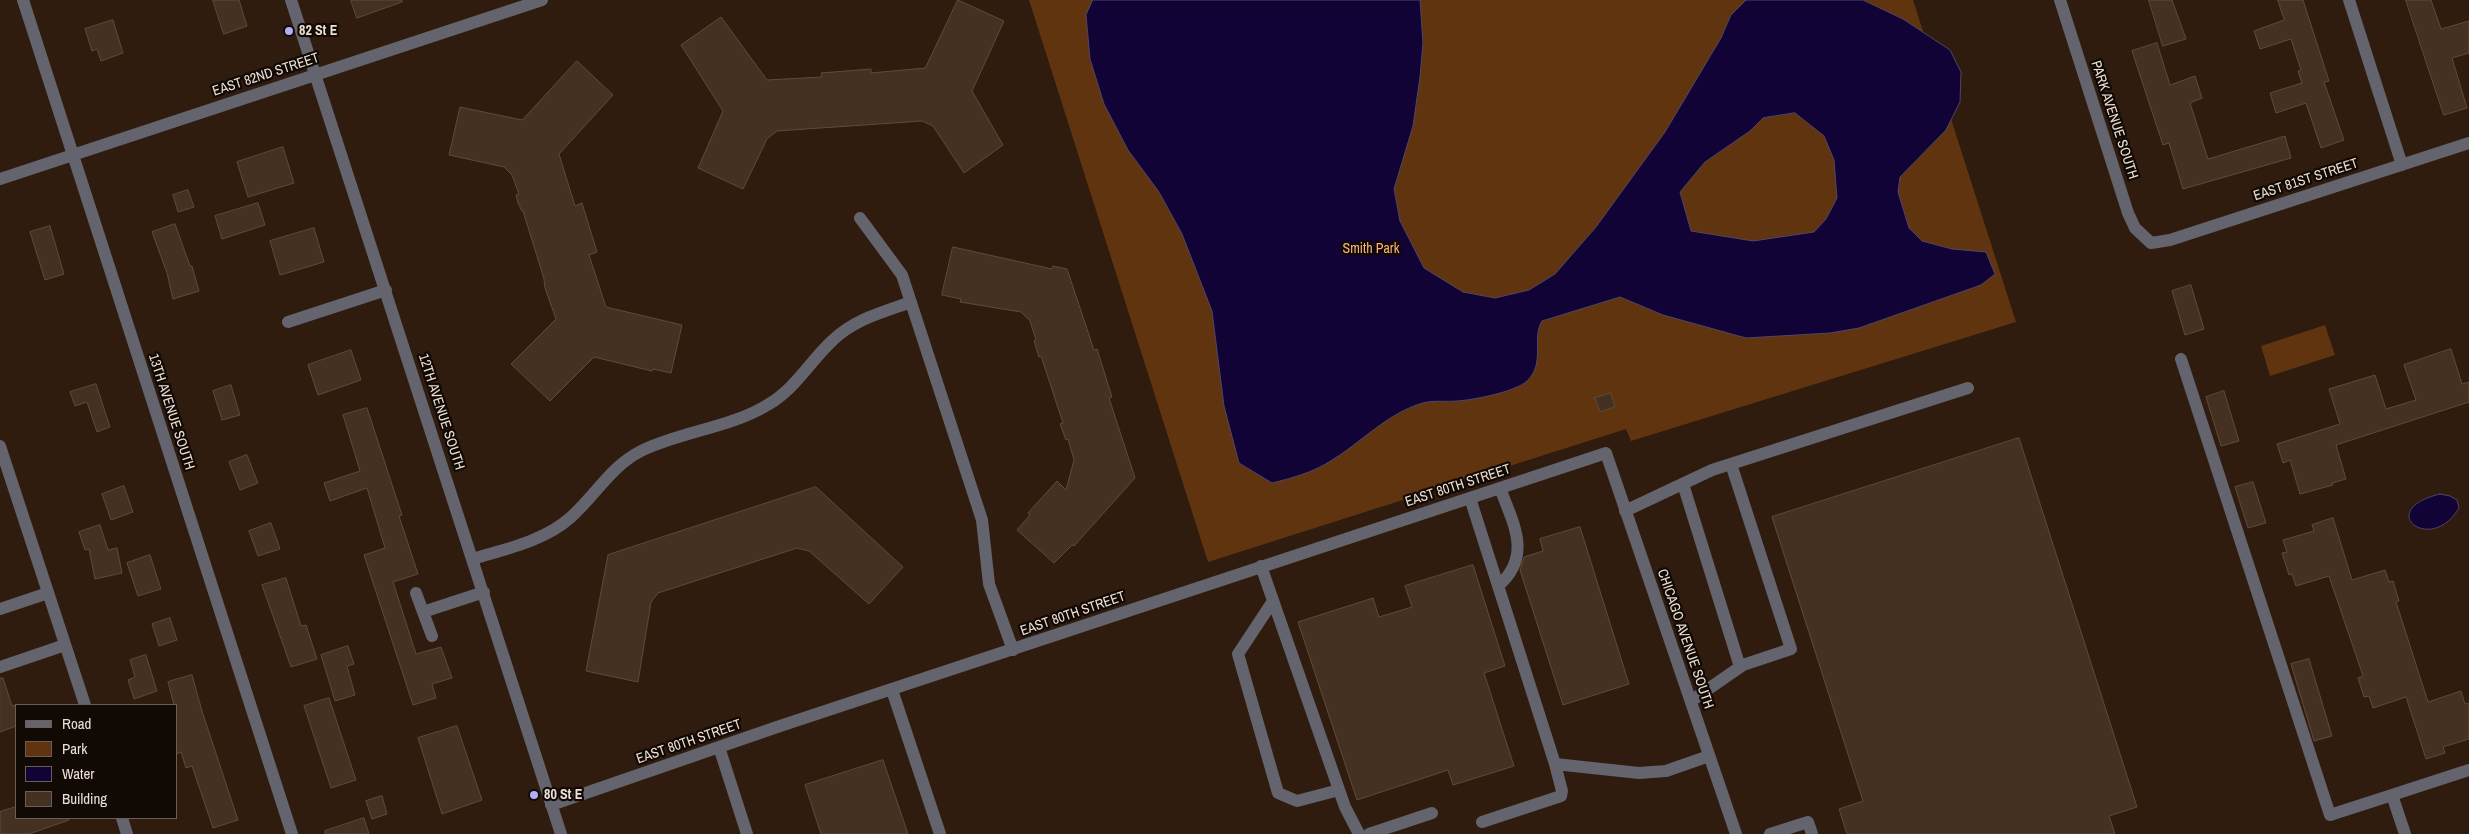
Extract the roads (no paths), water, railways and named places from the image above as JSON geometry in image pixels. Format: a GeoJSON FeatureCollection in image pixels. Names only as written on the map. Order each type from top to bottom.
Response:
{"type":"FeatureCollection","features":[{"type":"Feature","properties":{"kind":"street","name":"13TH AVENUE SOUTH"},"geometry":{"type":"LineString","coordinates":[[23,0],[292,834]]}},
{"type":"Feature","properties":{"kind":"street","name":"12TH AVENUE SOUTH"},"geometry":{"type":"LineString","coordinates":[[291,0],[484,592],[560,834]]}},
{"type":"Feature","properties":{"kind":"street","name":"EAST 82ND STREET"},"geometry":{"type":"LineString","coordinates":[[0,179],[542,0]]}},
{"type":"Feature","properties":{"kind":"street","name":"PARK AVENUE SOUTH"},"geometry":{"type":"LineString","coordinates":[[2060,0],[2128,213],[2135,228],[2151,242]]}},
{"type":"Feature","properties":{"kind":"street"},"geometry":{"type":"LineString","coordinates":[[2349,0],[2402,164]]}},
{"type":"Feature","properties":{"kind":"street","name":"EAST 81ST STREET"},"geometry":{"type":"LineString","coordinates":[[2151,242],[2170,240],[2469,143]]}},
{"type":"Feature","properties":{"kind":"street"},"geometry":{"type":"LineString","coordinates":[[860,218],[898,266],[911,302],[979,511],[984,531],[989,584],[1013,650]]}},
{"type":"Feature","properties":{"kind":"street"},"geometry":{"type":"LineString","coordinates":[[288,322],[386,290]]}},
{"type":"Feature","properties":{"kind":"street"},"geometry":{"type":"LineString","coordinates":[[473,559],[526,542],[554,529],[575,514],[606,478],[640,451],[769,405],[796,383],[820,354],[844,330],[871,316],[911,302]]}},
{"type":"Feature","properties":{"kind":"street"},"geometry":{"type":"LineString","coordinates":[[2181,359],[2330,815],[2469,770]]}},
{"type":"Feature","properties":{"kind":"street"},"geometry":{"type":"LineString","coordinates":[[1626,511],[1683,484],[1732,464],[1968,388]]}},
{"type":"Feature","properties":{"kind":"street"},"geometry":{"type":"LineString","coordinates":[[0,446],[85,704]]}},
{"type":"Feature","properties":{"kind":"street","name":"EAST 80TH STREET"},"geometry":{"type":"LineString","coordinates":[[551,805],[1262,566],[1606,453]]}},
{"type":"Feature","properties":{"kind":"street","name":"CHICAGO AVENUE SOUTH"},"geometry":{"type":"LineString","coordinates":[[1606,453],[1736,834]]}},
{"type":"Feature","properties":{"kind":"street"},"geometry":{"type":"LineString","coordinates":[[1691,701],[1740,667],[1790,649],[1732,464]]}},
{"type":"Feature","properties":{"kind":"street"},"geometry":{"type":"LineString","coordinates":[[1683,484],[1740,667]]}},
{"type":"Feature","properties":{"kind":"street"},"geometry":{"type":"LineString","coordinates":[[1498,586],[1509,577],[1519,546],[1500,488]]}},
{"type":"Feature","properties":{"kind":"street"},"geometry":{"type":"LineString","coordinates":[[1470,498],[1561,786],[1561,796],[1482,822]]}},
{"type":"Feature","properties":{"kind":"street"},"geometry":{"type":"LineString","coordinates":[[1262,566],[1339,790],[1359,834]]}},
{"type":"Feature","properties":{"kind":"street"},"geometry":{"type":"LineString","coordinates":[[423,612],[484,592]]}},
{"type":"Feature","properties":{"kind":"street"},"geometry":{"type":"LineString","coordinates":[[416,593],[432,636]]}},
{"type":"Feature","properties":{"kind":"street"},"geometry":{"type":"LineString","coordinates":[[0,609],[48,594]]}},
{"type":"Feature","properties":{"kind":"street"},"geometry":{"type":"LineString","coordinates":[[1274,601],[1238,654],[1278,793],[1297,801],[1339,790]]}},
{"type":"Feature","properties":{"kind":"street"},"geometry":{"type":"LineString","coordinates":[[0,667],[65,645]]}},
{"type":"Feature","properties":{"kind":"street"},"geometry":{"type":"LineString","coordinates":[[892,690],[940,834]]}},
{"type":"Feature","properties":{"kind":"street"},"geometry":{"type":"LineString","coordinates":[[720,747],[747,834]]}},
{"type":"Feature","properties":{"kind":"street"},"geometry":{"type":"LineString","coordinates":[[1555,764],[1639,773],[1666,771],[1709,756]]}},
{"type":"Feature","properties":{"kind":"street"},"geometry":{"type":"LineString","coordinates":[[2392,795],[2405,834]]}},
{"type":"Feature","properties":{"kind":"street"},"geometry":{"type":"LineString","coordinates":[[1369,834],[1432,814]]}},
{"type":"Feature","properties":{"kind":"street"},"geometry":{"type":"LineString","coordinates":[[122,819],[127,834]]}},
{"type":"Feature","properties":{"kind":"street"},"geometry":{"type":"LineString","coordinates":[[1770,834],[1808,822],[1812,834]]}},
{"type":"Feature","properties":{"kind":"water"},"geometry":{"type":"Polygon","coordinates":[[[1093,0],[1420,0],[1423,43],[1420,77],[1413,126],[1394,189],[1400,221],[1424,268],[1463,292],[1495,298],[1529,290],[1555,274],[1596,227],[1665,132],[1721,38],[1731,15],[1746,0],[1863,0],[1903,19],[1950,50],[1961,72],[1960,102],[1946,130],[1900,177],[1898,192],[1909,228],[1922,241],[1952,249],[1986,252],[1995,274],[1981,285],[1859,328],[1830,333],[1746,338],[1663,315],[1620,297],[1542,321],[1538,335],[1536,367],[1533,374],[1521,385],[1504,392],[1483,397],[1457,401],[1427,402],[1410,408],[1386,421],[1322,466],[1301,475],[1272,483],[1239,463],[1224,406],[1212,311],[1182,234],[1159,192],[1128,150],[1104,104],[1090,59],[1086,15],[1093,0]],[[1795,113],[1763,118],[1750,131],[1705,162],[1680,192],[1691,231],[1753,241],[1814,232],[1826,219],[1837,198],[1834,160],[1824,136],[1795,113]]]}},
{"type":"Feature","properties":{"kind":"water"},"geometry":{"type":"Polygon","coordinates":[[[2440,494],[2457,500],[2459,508],[2447,522],[2435,528],[2423,529],[2414,525],[2409,518],[2411,510],[2420,501],[2440,494]]]}},
{"type":"Feature","properties":{"kind":"place","name":"82 St E"},"geometry":{"type":"Point","coordinates":[289,31]}},
{"type":"Feature","properties":{"kind":"place","name":"80 St E"},"geometry":{"type":"Point","coordinates":[534,795]}},
{"type":"Feature","properties":{"kind":"park label","name":"Smith Park"},"geometry":{"type":"Point","coordinates":[1371,249]}}]}
